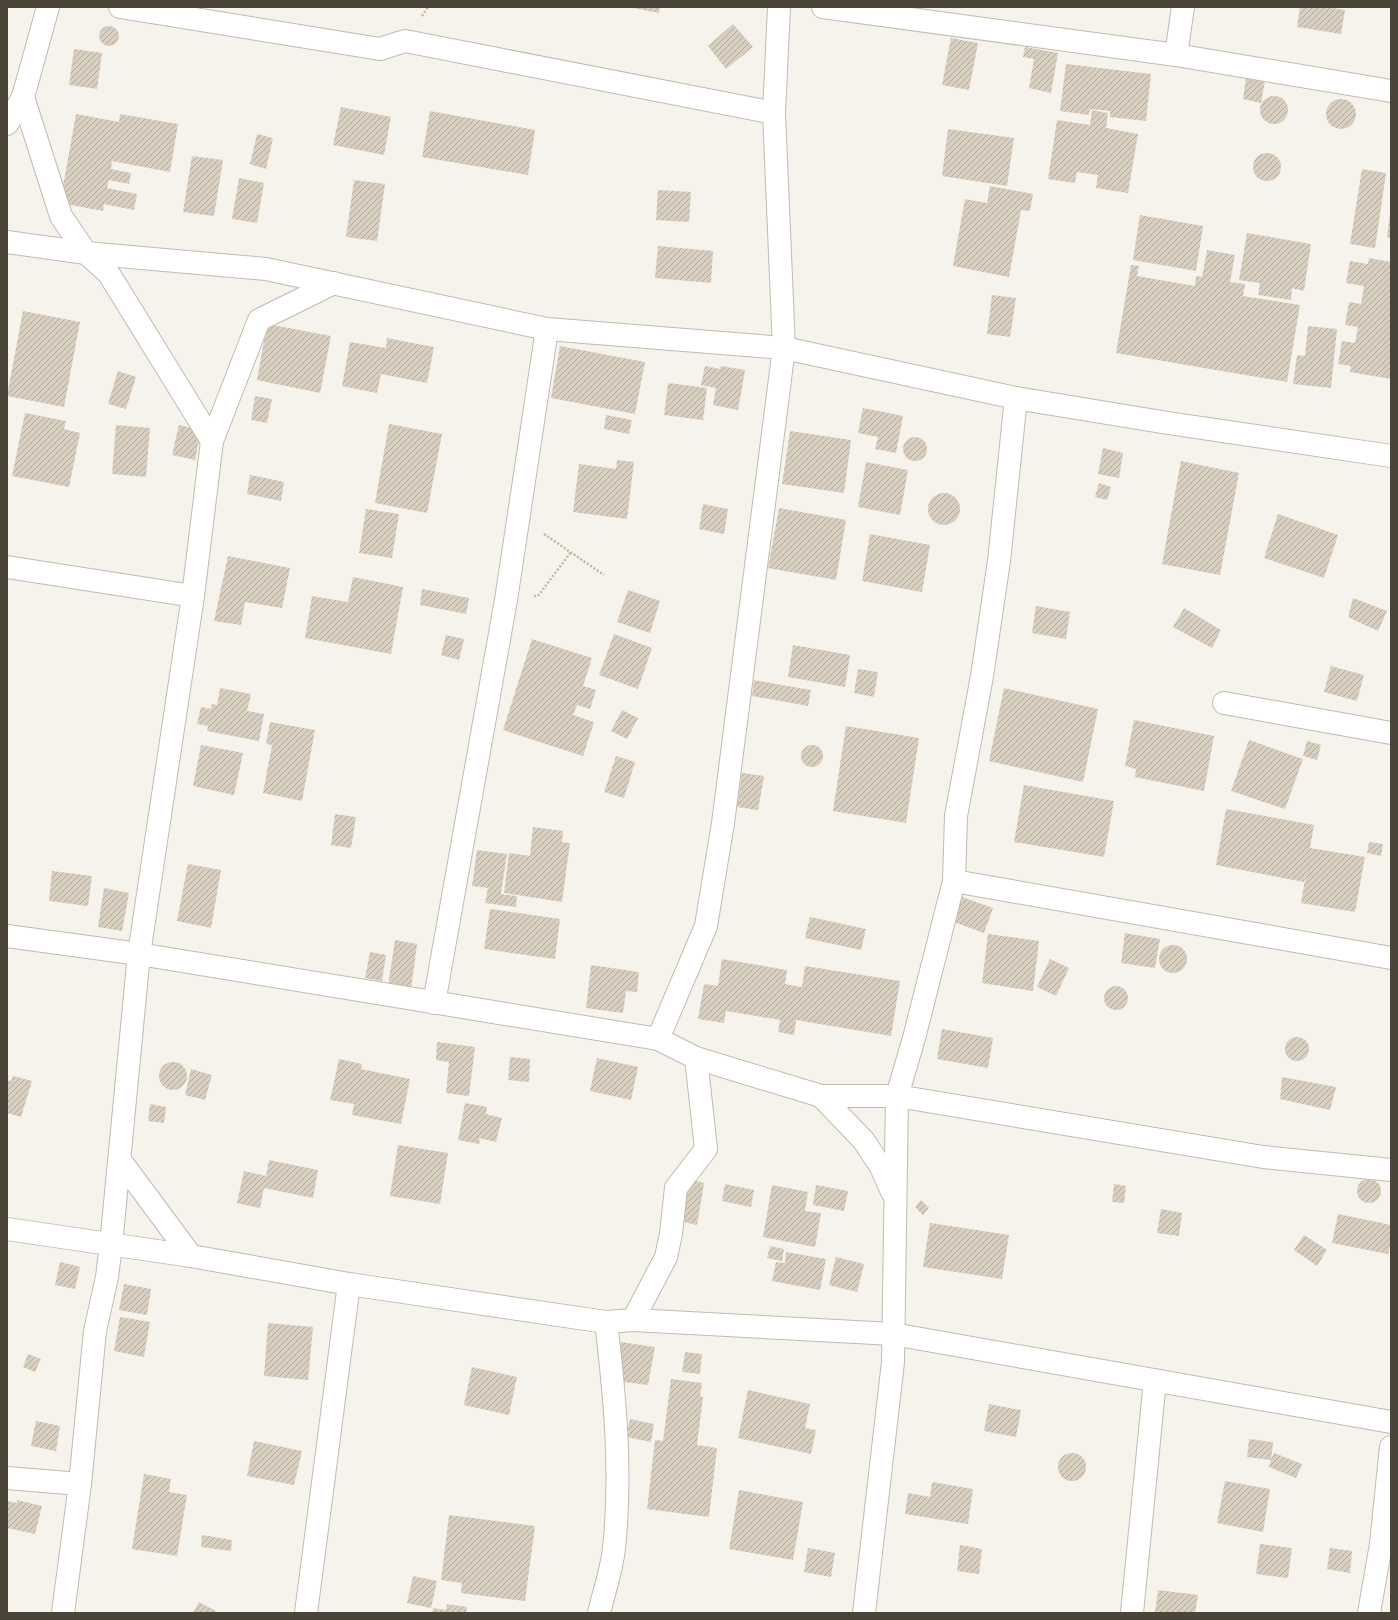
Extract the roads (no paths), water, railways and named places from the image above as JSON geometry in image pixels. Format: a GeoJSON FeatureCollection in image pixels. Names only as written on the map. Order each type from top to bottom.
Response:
{"type":"FeatureCollection","features":[{"type":"Feature","properties":{"kind":"street"},"geometry":{"type":"LineString","coordinates":[[7,124],[23,97],[48,7]]}},
{"type":"Feature","properties":{"kind":"street"},"geometry":{"type":"LineString","coordinates":[[120,7],[380,49],[405,41],[774,113]]}},
{"type":"Feature","properties":{"kind":"street"},"geometry":{"type":"LineString","coordinates":[[658,1039],[706,926],[723,823],[784,348],[774,113],[779,7]]}},
{"type":"Feature","properties":{"kind":"street"},"geometry":{"type":"LineString","coordinates":[[823,7],[1176,55],[1391,91]]}},
{"type":"Feature","properties":{"kind":"street"},"geometry":{"type":"LineString","coordinates":[[1176,55],[1183,7]]}},
{"type":"Feature","properties":{"kind":"street"},"geometry":{"type":"LineString","coordinates":[[23,97],[61,216],[86,253],[109,274],[212,441]]}},
{"type":"Feature","properties":{"kind":"street"},"geometry":{"type":"LineString","coordinates":[[7,242],[86,253],[266,269],[547,329],[784,348],[1016,398],[1176,424],[1391,456]]}},
{"type":"Feature","properties":{"kind":"street"},"geometry":{"type":"LineString","coordinates":[[63,1613],[80,1484],[95,1331],[107,1277],[111,1245],[139,954],[193,596],[212,441],[258,320],[334,284]]}},
{"type":"Feature","properties":{"kind":"street"},"geometry":{"type":"LineString","coordinates":[[434,1003],[506,600],[547,329]]}},
{"type":"Feature","properties":{"kind":"street"},"geometry":{"type":"LineString","coordinates":[[864,1613],[892,1369],[897,1096],[914,1038],[954,881],[956,816],[982,676],[998,568],[1016,398]]}},
{"type":"Feature","properties":{"kind":"street"},"geometry":{"type":"LineString","coordinates":[[7,567],[193,596]]}},
{"type":"Feature","properties":{"kind":"street"},"geometry":{"type":"LineString","coordinates":[[1224,703],[1391,733]]}},
{"type":"Feature","properties":{"kind":"street"},"geometry":{"type":"LineString","coordinates":[[954,881],[1391,958]]}},
{"type":"Feature","properties":{"kind":"street"},"geometry":{"type":"LineString","coordinates":[[7,936],[139,954],[658,1039],[696,1058],[820,1096],[897,1096],[1263,1156],[1391,1170]]}},
{"type":"Feature","properties":{"kind":"street"},"geometry":{"type":"LineString","coordinates":[[632,1320],[666,1257],[671,1234],[676,1188],[706,1149],[696,1058]]}},
{"type":"Feature","properties":{"kind":"street"},"geometry":{"type":"LineString","coordinates":[[820,1096],[864,1141],[881,1167],[894,1197]]}},
{"type":"Feature","properties":{"kind":"street"},"geometry":{"type":"LineString","coordinates":[[120,1160],[191,1256]]}},
{"type":"Feature","properties":{"kind":"street"},"geometry":{"type":"LineString","coordinates":[[7,1229],[191,1256],[349,1284],[606,1322],[632,1320],[893,1334],[1391,1422]]}},
{"type":"Feature","properties":{"kind":"street"},"geometry":{"type":"LineString","coordinates":[[306,1613],[349,1284]]}},
{"type":"Feature","properties":{"kind":"street"},"geometry":{"type":"LineString","coordinates":[[599,1613],[614,1549],[618,1450],[614,1386],[606,1322]]}},
{"type":"Feature","properties":{"kind":"street"},"geometry":{"type":"LineString","coordinates":[[1132,1613],[1155,1380]]}},
{"type":"Feature","properties":{"kind":"street"},"geometry":{"type":"LineString","coordinates":[[1369,1613],[1381,1544],[1391,1447]]}},
{"type":"Feature","properties":{"kind":"street"},"geometry":{"type":"LineString","coordinates":[[7,1478],[80,1484]]}}]}
